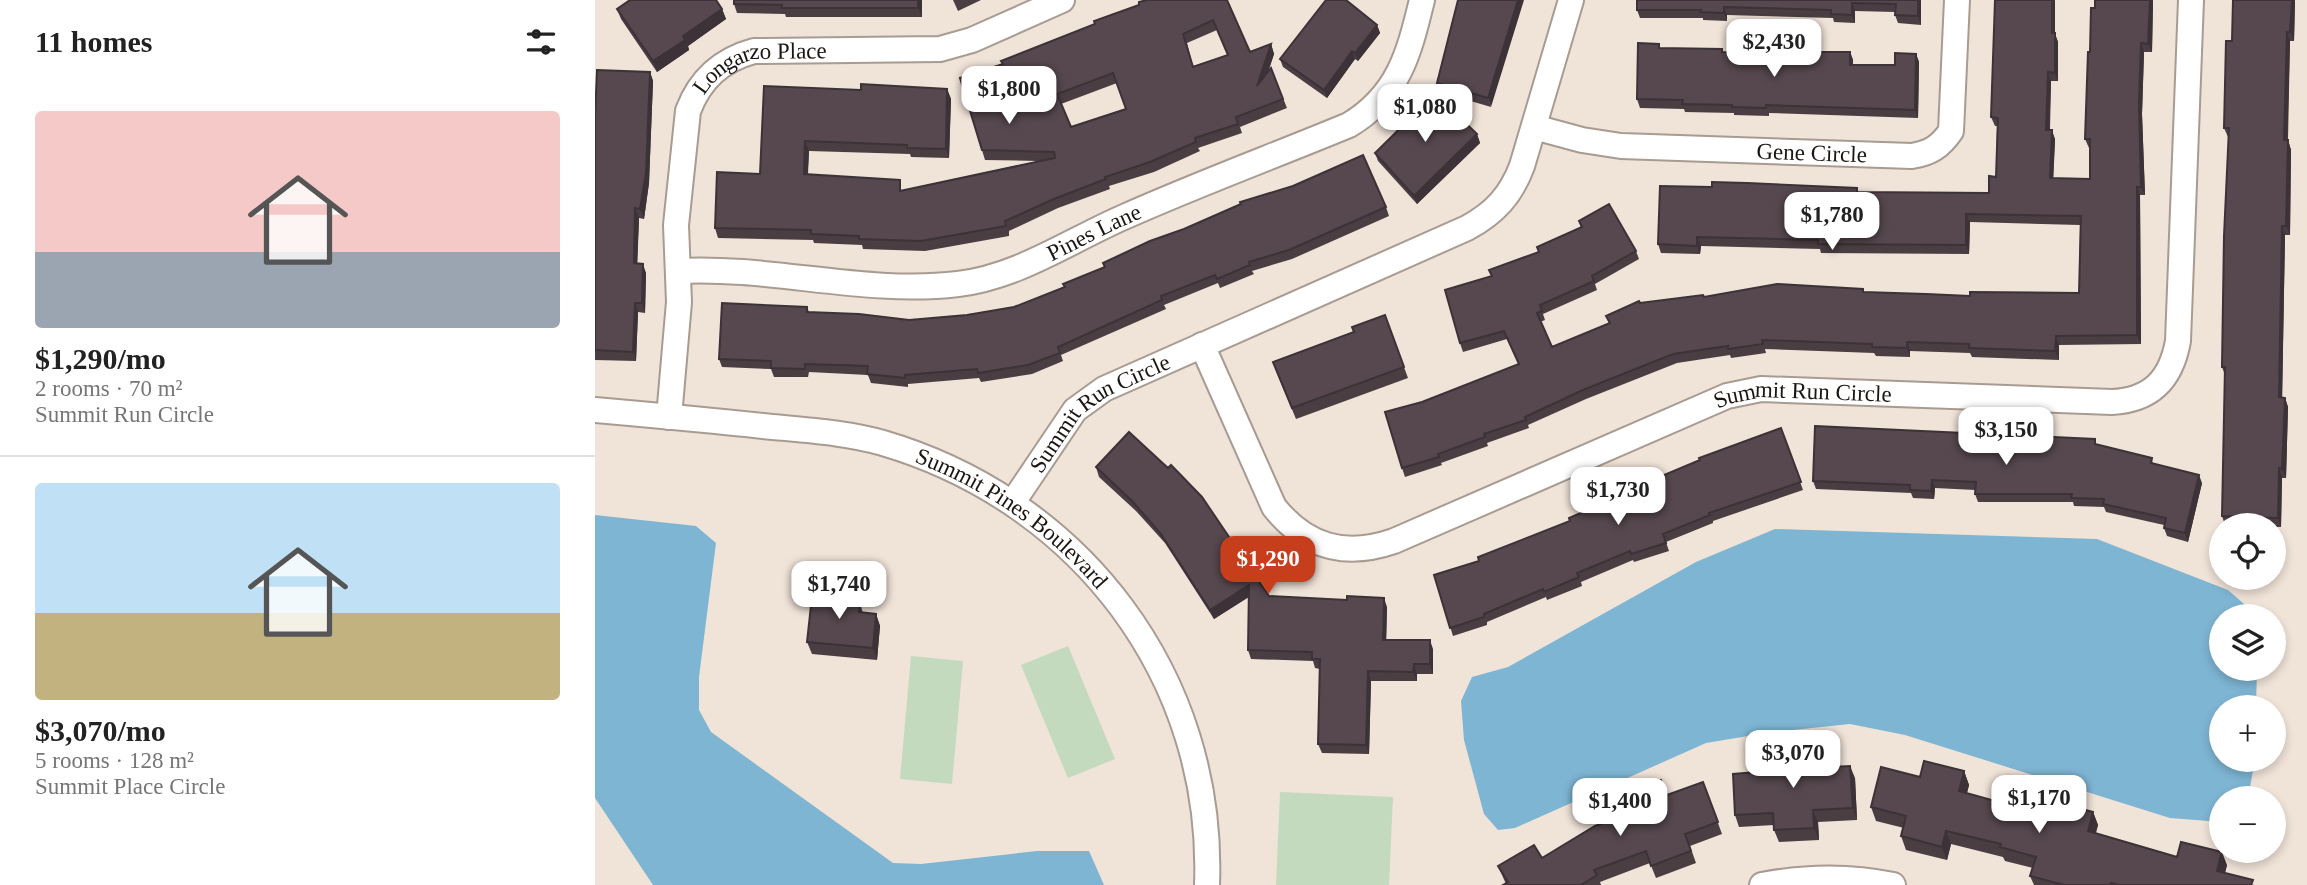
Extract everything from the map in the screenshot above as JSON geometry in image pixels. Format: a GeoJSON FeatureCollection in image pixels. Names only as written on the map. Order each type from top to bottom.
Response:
{"type":"FeatureCollection","features":[{"type":"Feature","properties":{"kind":"street","name":"Longarzo Place"},"geometry":{"type":"LineString","coordinates":[[669,417],[679,302],[676,225],[688,111],[702,83],[725,62],[739,55],[770,50],[940,49],[972,40],[1062,0]]}},
{"type":"Feature","properties":{"kind":"street","name":"Pines Lane"},"geometry":{"type":"LineString","coordinates":[[678,271],[714,269],[923,286],[960,284],[997,275],[1032,262],[1123,218],[1363,117],[1385,95],[1402,69],[1422,0]]}},
{"type":"Feature","properties":{"kind":"street","name":"Summit Run Circle"},"geometry":{"type":"LineString","coordinates":[[1013,502],[1064,425],[1089,398],[1482,220],[1496,209],[1516,182],[1571,0]]}},
{"type":"Feature","properties":{"kind":"street","name":"Gene Circle"},"geometry":{"type":"LineString","coordinates":[[1534,127],[1582,140],[1621,146],[1912,156],[1927,153],[1941,144],[1951,131],[1957,0]]}},
{"type":"Feature","properties":{"kind":"street","name":"Summit Run Circle"},"geometry":{"type":"LineString","coordinates":[[1202,345],[1274,507],[1297,531],[1312,540],[1344,549],[1361,550],[1394,541],[1727,396],[1750,391],[1779,389],[2128,401],[2143,396],[2169,372],[2177,349],[2191,0]]}},
{"type":"Feature","properties":{"kind":"street","name":"Summit Pines Boulevard"},"geometry":{"type":"LineString","coordinates":[[595,410],[828,432],[881,442],[932,460],[981,482],[1055,534],[1093,571],[1127,613],[1156,659],[1176,704],[1195,760],[1205,813],[1207,885]]}},
{"type":"Feature","properties":{"kind":"street"},"geometry":{"type":"LineString","coordinates":[[1762,885],[1806,879],[1855,880],[1893,885]]}},
{"type":"Feature","properties":{"kind":"green space"},"geometry":{"type":"Polygon","coordinates":[[[1068,646],[1115,759],[1068,778],[1021,665],[1068,646]]]}},
{"type":"Feature","properties":{"kind":"green space"},"geometry":{"type":"Polygon","coordinates":[[[911,656],[963,661],[952,784],[900,779],[911,656]]]}},
{"type":"Feature","properties":{"kind":"green space"},"geometry":{"type":"Polygon","coordinates":[[[1280,792],[1393,797],[1389,885],[1276,885],[1280,792]]]}},
{"type":"Feature","properties":{"kind":"water"},"geometry":{"type":"Polygon","coordinates":[[[595,515],[696,526],[716,543],[699,677],[699,710],[711,732],[893,863],[921,864],[1037,851],[1089,851],[1104,885],[653,885],[595,798],[595,515]]]}},
{"type":"Feature","properties":{"kind":"water"},"geometry":{"type":"Polygon","coordinates":[[[1775,529],[2097,539],[2209,583],[2209,590],[2228,590],[2244,604],[2209,604],[2209,681],[2257,681],[2256,695],[2209,695],[2209,772],[2253,772],[2250,786],[2209,786],[2209,821],[2170,818],[1905,735],[1850,724],[1772,732],[1706,743],[1515,828],[1498,830],[1484,814],[1464,740],[1461,701],[1472,677],[1508,667],[1696,562],[1775,529]]]}},
{"type":"Feature","properties":{"kind":"building"},"geometry":{"type":"Polygon","coordinates":[[[630,0],[716,0],[722,9],[683,36],[685,40],[653,61],[617,9],[630,0]]]}},
{"type":"Feature","properties":{"kind":"building"},"geometry":{"type":"Polygon","coordinates":[[[734,0],[918,0],[918,8],[782,8],[782,5],[734,4],[734,0]]]}},
{"type":"Feature","properties":{"kind":"building"},"geometry":{"type":"Polygon","coordinates":[[[1227,0],[1250,52],[1271,44],[1257,86],[1271,68],[1283,99],[1236,117],[1238,124],[1195,138],[1196,142],[1150,162],[1105,177],[1106,179],[1005,221],[1006,226],[921,241],[859,239],[859,236],[811,234],[811,230],[715,228],[717,172],[760,174],[764,86],[861,90],[861,84],[947,89],[946,149],[805,141],[804,174],[900,180],[900,191],[1055,158],[1054,152],[982,150],[960,78],[1003,64],[1001,61],[1095,24],[1094,21],[1139,5],[1139,2],[1227,0]],[[1213,20],[1183,34],[1193,67],[1228,55],[1213,20]],[[1113,73],[1057,94],[1071,127],[1126,109],[1113,73]]]}},
{"type":"Feature","properties":{"kind":"building"},"geometry":{"type":"Polygon","coordinates":[[[1326,0],[1346,0],[1377,25],[1355,53],[1352,51],[1324,90],[1280,59],[1326,0]]]}},
{"type":"Feature","properties":{"kind":"building"},"geometry":{"type":"Polygon","coordinates":[[[1458,0],[1518,0],[1488,98],[1437,83],[1458,0]]]}},
{"type":"Feature","properties":{"kind":"building"},"geometry":{"type":"Polygon","coordinates":[[[1637,0],[1918,0],[1918,16],[1895,15],[1896,4],[1852,3],[1852,15],[1831,14],[1831,10],[1724,7],[1724,13],[1700,12],[1701,10],[1637,10],[1637,0]]]}},
{"type":"Feature","properties":{"kind":"building"},"geometry":{"type":"Polygon","coordinates":[[[1995,0],[2052,0],[2055,73],[2048,72],[2046,130],[2052,130],[2050,178],[2090,179],[2090,139],[2085,139],[2091,8],[2095,8],[2095,0],[2150,0],[2148,44],[2141,43],[2137,335],[2056,336],[2055,351],[1969,348],[1969,344],[1907,342],[1907,348],[1762,340],[1763,344],[1673,354],[1583,390],[1525,417],[1526,420],[1484,434],[1485,437],[1438,454],[1439,457],[1402,468],[1385,412],[1422,402],[1519,364],[1504,331],[1460,343],[1445,290],[1492,276],[1489,270],[1539,252],[1537,247],[1582,227],[1579,221],[1609,204],[1636,251],[1592,276],[1594,281],[1540,305],[1542,311],[1537,313],[1552,347],[1610,323],[1606,316],[1639,301],[1704,297],[1777,284],[1863,289],[1863,292],[1970,296],[1970,292],[2079,293],[2081,216],[1966,214],[1966,245],[1818,244],[1818,240],[1697,237],[1697,246],[1658,244],[1660,186],[1712,187],[1712,182],[1857,188],[1857,192],[1989,193],[1989,176],[1996,177],[1998,118],[1991,117],[1995,0]]]}},
{"type":"Feature","properties":{"kind":"building"},"geometry":{"type":"Polygon","coordinates":[[[2233,0],[2292,0],[2290,32],[2287,32],[2284,140],[2288,140],[2286,226],[2282,226],[2279,397],[2285,398],[2278,513],[2222,513],[2224,236],[2229,128],[2224,128],[2226,41],[2232,41],[2233,0]]]}},
{"type":"Feature","properties":{"kind":"building"},"geometry":{"type":"Polygon","coordinates":[[[1638,43],[1659,44],[1659,48],[1722,49],[1722,52],[1781,53],[1781,48],[1819,48],[1819,52],[1850,52],[1850,65],[1895,65],[1895,53],[1916,54],[1915,110],[1766,105],[1766,108],[1732,107],[1682,104],[1683,100],[1637,99],[1638,43]]]}},
{"type":"Feature","properties":{"kind":"building"},"geometry":{"type":"Polygon","coordinates":[[[597,70],[650,72],[646,173],[640,209],[635,208],[634,263],[643,264],[642,303],[635,303],[633,352],[595,350],[597,70]]]}},
{"type":"Feature","properties":{"kind":"building"},"geometry":{"type":"Polygon","coordinates":[[[1435,94],[1477,134],[1414,196],[1375,153],[1435,94]]]}},
{"type":"Feature","properties":{"kind":"building"},"geometry":{"type":"Polygon","coordinates":[[[1363,155],[1386,207],[1289,250],[1249,262],[1250,265],[1217,279],[1215,275],[1161,296],[1162,300],[1058,347],[1060,353],[1028,365],[978,373],[977,369],[905,375],[905,378],[867,374],[868,366],[805,364],[805,369],[771,368],[771,361],[719,359],[722,303],[807,307],[807,312],[909,320],[967,315],[1014,307],[1065,287],[1063,284],[1105,267],[1103,263],[1150,241],[1184,229],[1241,204],[1240,202],[1293,186],[1363,155]]]}},
{"type":"Feature","properties":{"kind":"building"},"geometry":{"type":"Polygon","coordinates":[[[1385,315],[1404,367],[1292,408],[1273,362],[1354,332],[1352,327],[1385,315]]]}},
{"type":"Feature","properties":{"kind":"building"},"geometry":{"type":"Polygon","coordinates":[[[1815,426],[2095,439],[2095,444],[2152,458],[2151,463],[2199,475],[2185,533],[2164,528],[2166,518],[2103,504],[2104,499],[2071,498],[2072,494],[1975,494],[1976,482],[1932,480],[1931,491],[1910,490],[1910,485],[1813,481],[1815,426]]]}},
{"type":"Feature","properties":{"kind":"building"},"geometry":{"type":"Polygon","coordinates":[[[1781,428],[1801,482],[1709,513],[1710,515],[1663,534],[1666,543],[1631,554],[1630,551],[1577,573],[1579,577],[1544,592],[1543,589],[1484,614],[1484,617],[1450,628],[1434,575],[1479,561],[1478,557],[1570,521],[1569,518],[1613,499],[1612,497],[1659,482],[1657,478],[1700,460],[1699,458],[1781,428]]]}},
{"type":"Feature","properties":{"kind":"building"},"geometry":{"type":"Polygon","coordinates":[[[1129,432],[1168,468],[1171,465],[1202,497],[1269,596],[1347,600],[1347,596],[1384,598],[1383,640],[1430,640],[1430,664],[1414,664],[1413,672],[1368,671],[1366,745],[1318,744],[1320,659],[1312,659],[1312,652],[1248,650],[1249,585],[1210,610],[1161,534],[1133,502],[1096,467],[1129,432]]]}},
{"type":"Feature","properties":{"kind":"building"},"geometry":{"type":"Polygon","coordinates":[[[813,587],[843,590],[842,602],[860,603],[859,612],[876,614],[873,648],[807,642],[813,587]]]}},
{"type":"Feature","properties":{"kind":"building"},"geometry":{"type":"Polygon","coordinates":[[[1811,751],[1812,768],[1850,766],[1853,808],[1813,810],[1814,828],[1774,830],[1773,813],[1735,815],[1733,774],[1770,771],[1769,753],[1811,751]]]}},
{"type":"Feature","properties":{"kind":"building"},"geometry":{"type":"Polygon","coordinates":[[[1924,761],[1964,771],[1959,791],[2049,816],[2053,801],[2093,812],[2088,831],[2177,857],[2181,842],[2209,849],[2209,863],[2219,863],[2217,871],[2253,880],[2251,885],[2064,885],[2030,876],[2036,857],[2000,847],[2001,844],[1946,831],[1942,847],[1901,836],[1906,816],[1871,807],[1881,767],[1920,777],[1924,761]]]}},
{"type":"Feature","properties":{"kind":"building"},"geometry":{"type":"Polygon","coordinates":[[[1661,780],[1667,795],[1703,782],[1718,822],[1685,834],[1691,851],[1651,866],[1646,851],[1594,870],[1597,875],[1581,885],[1503,885],[1508,882],[1498,866],[1534,845],[1542,858],[1595,826],[1629,814],[1622,794],[1661,780]]]}}]}
